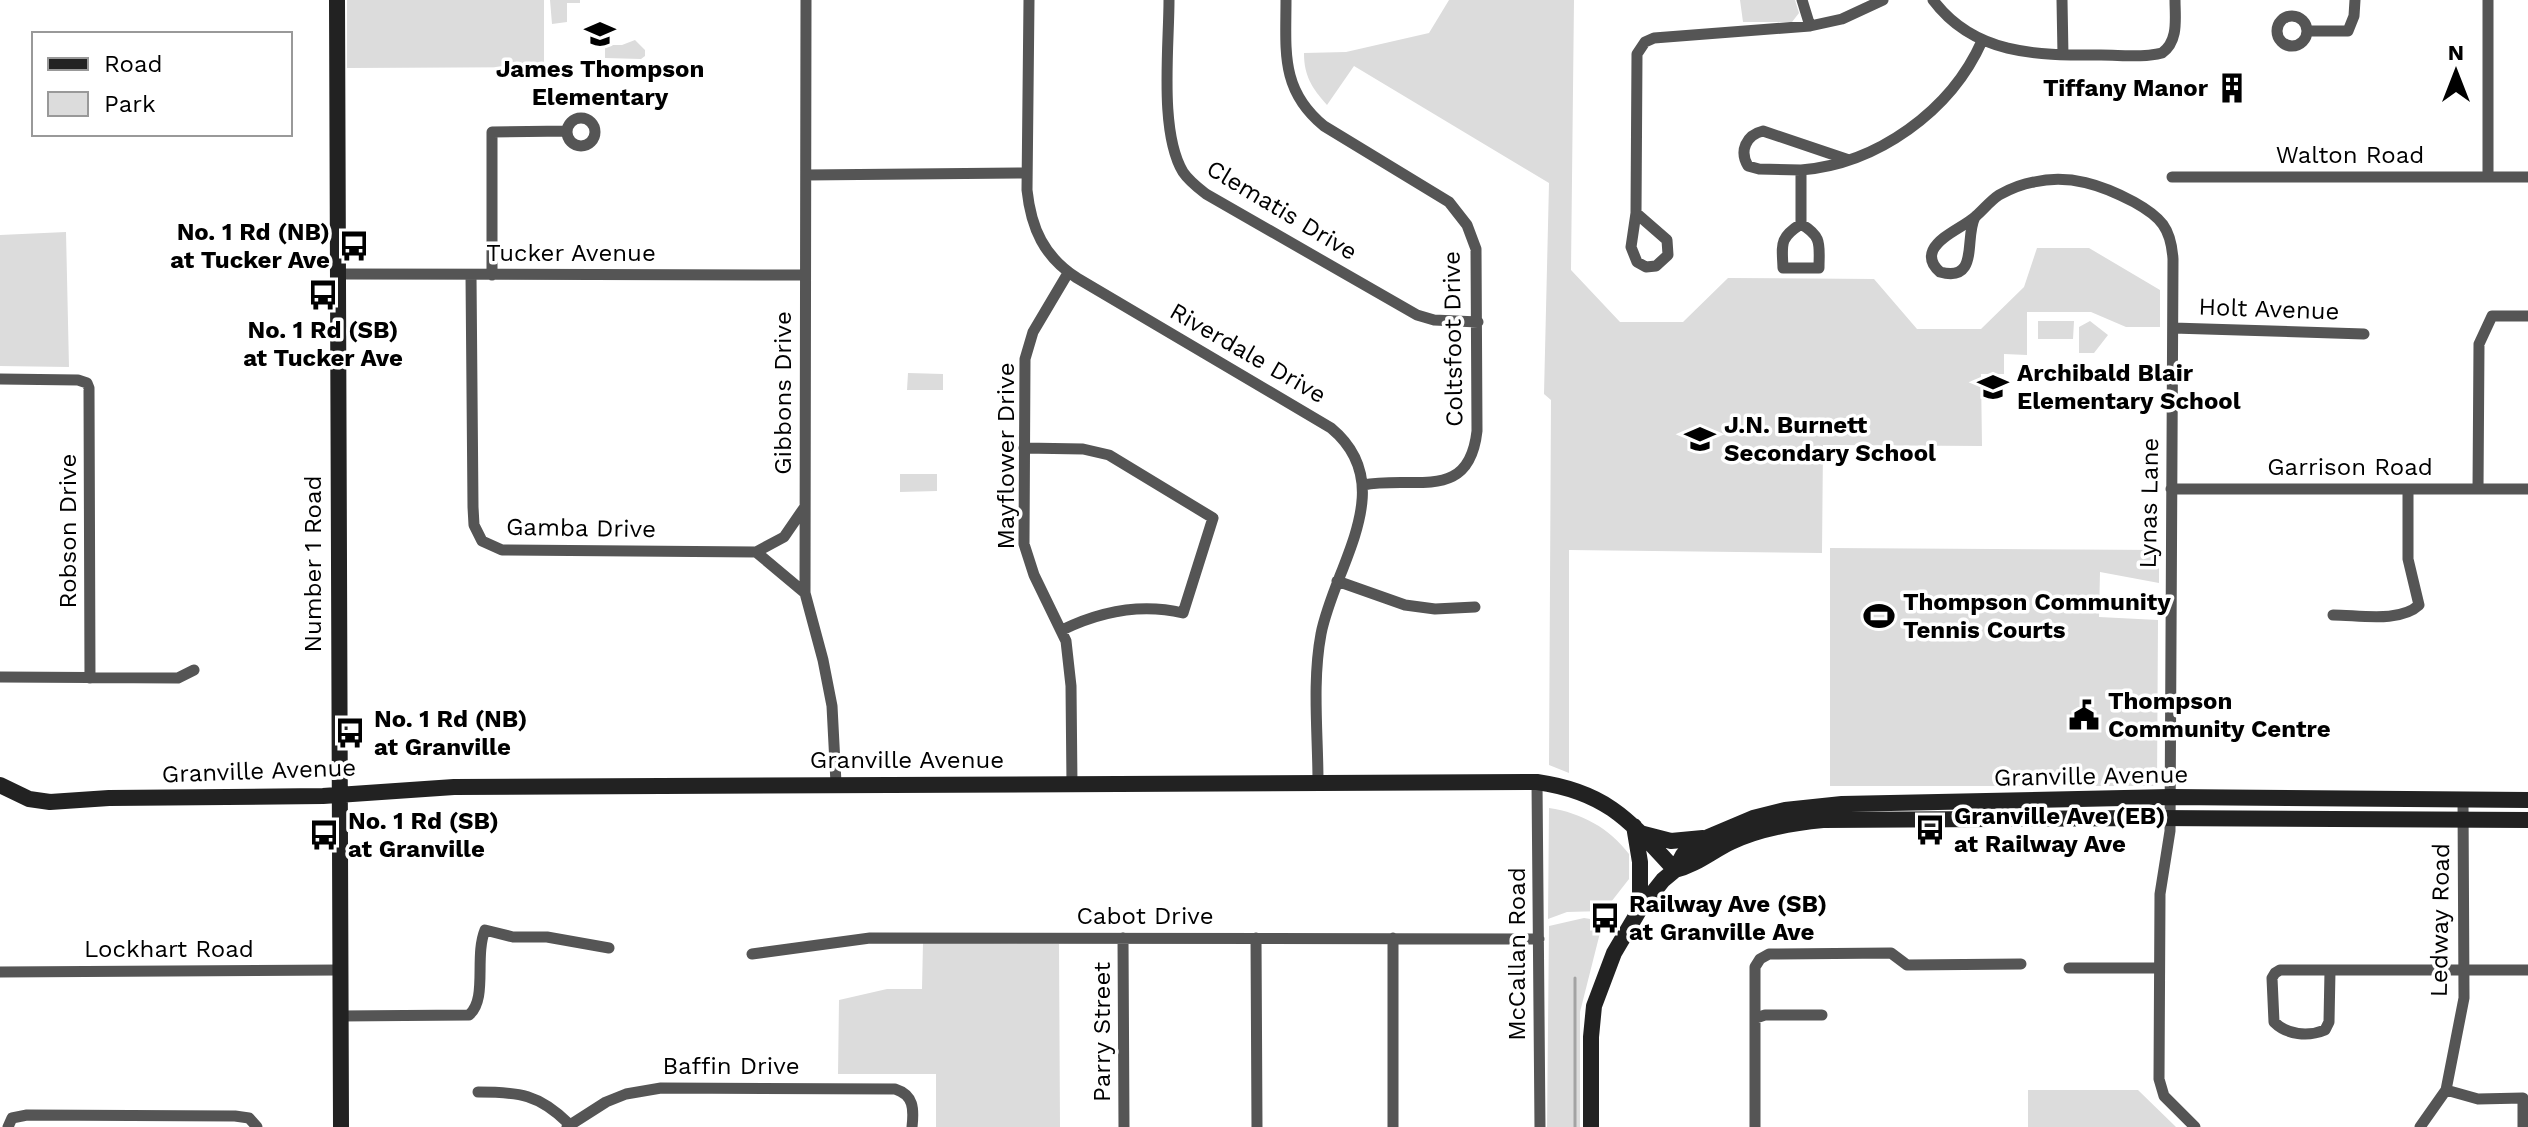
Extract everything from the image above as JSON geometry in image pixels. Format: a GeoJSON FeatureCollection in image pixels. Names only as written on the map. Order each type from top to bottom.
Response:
{"type":"FeatureCollection","features":[{"type":"Feature","properties":{"kind":"main road","name":"Number 1 Road"},"geometry":{"type":"LineString","coordinates":[[337,0],[341,1127]]}},
{"type":"Feature","properties":{"kind":"main road","name":"Granville Avenue"},"geometry":{"type":"LineString","coordinates":[[0,772],[20,785],[109,798]]}},
{"type":"Feature","properties":{"kind":"main road","name":"Granville Avenue"},"geometry":{"type":"LineString","coordinates":[[0,785],[29,799],[50,802],[338,794],[454,787],[1537,782],[1575,789],[1596,798],[1637,830],[1675,870]]}},
{"type":"Feature","properties":{"kind":"main road","name":"Granville Avenue"},"geometry":{"type":"LineString","coordinates":[[1675,870],[1683,855],[1708,837],[1753,818],[1823,805],[2170,797],[2528,800]]}},
{"type":"Feature","properties":{"kind":"main road","name":"Granville Avenue"},"geometry":{"type":"LineString","coordinates":[[1675,870],[1690,866],[1732,841],[1756,832],[1823,820],[2528,820]]}},
{"type":"Feature","properties":{"kind":"main road"},"geometry":{"type":"LineString","coordinates":[[1640,909],[1637,830],[1671,841],[1695,841],[1708,837]]}},
{"type":"Feature","properties":{"kind":"main road"},"geometry":{"type":"LineString","coordinates":[[1591,1127],[1594,1006],[1614,953],[1640,909],[1675,870]]}},
{"type":"Feature","properties":{"kind":"street","name":"Gibbons Drive"},"geometry":{"type":"LineString","coordinates":[[806,0],[805,593],[832,706],[836,783]]}},
{"type":"Feature","properties":{"kind":"street","name":"Riverdale Drive"},"geometry":{"type":"LineString","coordinates":[[1029,0],[1028,203],[1035,229],[1047,253],[1068,273],[1331,428],[1357,461],[1363,485],[1362,512],[1321,633],[1318,782]]}},
{"type":"Feature","properties":{"kind":"street","name":"Clematis Drive"},"geometry":{"type":"LineString","coordinates":[[1169,0],[1169,127],[1174,152],[1191,182],[1206,194],[1417,315],[1434,320],[1478,322]]}},
{"type":"Feature","properties":{"kind":"street","name":"Coltsfoot Drive"},"geometry":{"type":"LineString","coordinates":[[1286,0],[1286,60],[1299,101],[1324,126],[1432,189],[1459,213],[1476,249],[1477,431],[1475,448],[1467,467],[1445,480],[1363,485]]}},
{"type":"Feature","properties":{"kind":"street"},"geometry":{"type":"LineString","coordinates":[[1802,0],[1810,26]]}},
{"type":"Feature","properties":{"kind":"street"},"geometry":{"type":"LineString","coordinates":[[1636,213],[1667,240],[1668,255],[1656,266],[1641,265],[1631,252],[1636,213],[1637,54],[1645,42],[1661,37],[1810,26],[1842,19],[1883,0]]}},
{"type":"Feature","properties":{"kind":"street"},"geometry":{"type":"LineString","coordinates":[[1933,0],[1947,15],[1982,41],[2020,52],[2063,55],[2155,55],[2170,48],[2175,34],[2175,0]]}},
{"type":"Feature","properties":{"kind":"street"},"geometry":{"type":"LineString","coordinates":[[2062,0],[2063,55]]}},
{"type":"Feature","properties":{"kind":"street"},"geometry":{"type":"LineString","coordinates":[[2308,31],[2348,31],[2354,16],[2355,0]]}},
{"type":"Feature","properties":{"kind":"street"},"geometry":{"type":"LineString","coordinates":[[2488,0],[2488,176]]}},
{"type":"Feature","properties":{"kind":"street"},"geometry":{"type":"LineString","coordinates":[[1849,160],[1763,131],[1752,135],[1747,142],[1744,158],[1748,166],[1759,169],[1801,170],[1826,168],[1849,160],[1905,132],[1931,111],[1963,75],[1982,41]]}},
{"type":"Feature","properties":{"kind":"street"},"geometry":{"type":"LineString","coordinates":[[492,275],[492,132],[567,131]]}},
{"type":"Feature","properties":{"kind":"street"},"geometry":{"type":"LineString","coordinates":[[1801,170],[1801,224]]}},
{"type":"Feature","properties":{"kind":"street"},"geometry":{"type":"LineString","coordinates":[[806,175],[1027,173]]}},
{"type":"Feature","properties":{"kind":"street","name":"Walton Road"},"geometry":{"type":"LineString","coordinates":[[2172,177],[2528,177]]}},
{"type":"Feature","properties":{"kind":"street","name":"Lynas Lane"},"geometry":{"type":"LineString","coordinates":[[1975,217],[1999,195],[2013,188],[2035,181],[2071,180],[2092,183],[2146,209],[2171,237],[2170,818],[2160,894],[2159,1079],[2164,1096],[2195,1127]]}},
{"type":"Feature","properties":{"kind":"street"},"geometry":{"type":"LineString","coordinates":[[1975,217],[1964,268],[1956,274],[1940,272],[1931,259],[1935,248],[1975,217]]}},
{"type":"Feature","properties":{"kind":"street"},"geometry":{"type":"LineString","coordinates":[[1801,224],[1813,231],[1819,241],[1819,268],[1783,268],[1782,242],[1787,233],[1801,224]]}},
{"type":"Feature","properties":{"kind":"street","name":"Mayflower Drive"},"geometry":{"type":"LineString","coordinates":[[1068,273],[1037,324],[1028,347],[1024,371],[1024,544],[1034,575],[1062,630],[1070,669],[1072,785]]}},
{"type":"Feature","properties":{"kind":"street","name":"Tucker Avenue"},"geometry":{"type":"LineString","coordinates":[[337,274],[805,275]]}},
{"type":"Feature","properties":{"kind":"street","name":"Gamba Drive"},"geometry":{"type":"LineString","coordinates":[[471,275],[473,507],[474,525],[482,541],[502,550],[756,552]]}},
{"type":"Feature","properties":{"kind":"street"},"geometry":{"type":"LineString","coordinates":[[2478,489],[2479,344],[2492,316],[2528,316]]}},
{"type":"Feature","properties":{"kind":"street","name":"Holt Avenue"},"geometry":{"type":"LineString","coordinates":[[2173,328],[2364,334]]}},
{"type":"Feature","properties":{"kind":"street","name":"Robson Drive"},"geometry":{"type":"LineString","coordinates":[[0,379],[78,380],[87,383],[89,388],[90,678]]}},
{"type":"Feature","properties":{"kind":"street"},"geometry":{"type":"LineString","coordinates":[[1024,448],[1083,449],[1109,455],[1213,518],[1183,613],[1129,609],[1099,615],[1062,630]]}},
{"type":"Feature","properties":{"kind":"street","name":"Garrison Road"},"geometry":{"type":"LineString","coordinates":[[2171,489],[2528,489]]}},
{"type":"Feature","properties":{"kind":"street"},"geometry":{"type":"LineString","coordinates":[[2333,615],[2397,615],[2413,611],[2419,605],[2408,559],[2408,490]]}},
{"type":"Feature","properties":{"kind":"street"},"geometry":{"type":"LineString","coordinates":[[805,593],[756,552],[784,537],[806,504]]}},
{"type":"Feature","properties":{"kind":"street"},"geometry":{"type":"LineString","coordinates":[[1337,581],[1405,605],[1435,609],[1475,607]]}},
{"type":"Feature","properties":{"kind":"street"},"geometry":{"type":"LineString","coordinates":[[0,677],[178,678],[194,670]]}},
{"type":"Feature","properties":{"kind":"street","name":"McCallan Road"},"geometry":{"type":"LineString","coordinates":[[1537,782],[1540,1127]]}},
{"type":"Feature","properties":{"kind":"street","name":"Ledway Road"},"geometry":{"type":"LineString","coordinates":[[2420,1127],[2446,1090],[2464,998],[2463,800]]}},
{"type":"Feature","properties":{"kind":"street"},"geometry":{"type":"LineString","coordinates":[[340,1016],[469,1015],[477,1006],[479,996],[478,946],[485,930],[513,937],[547,937],[609,948]]}},
{"type":"Feature","properties":{"kind":"street","name":"Cabot Drive"},"geometry":{"type":"LineString","coordinates":[[752,954],[870,938],[1539,939]]}},
{"type":"Feature","properties":{"kind":"street","name":"Parry Street"},"geometry":{"type":"LineString","coordinates":[[1123,938],[1124,1127]]}},
{"type":"Feature","properties":{"kind":"street"},"geometry":{"type":"LineString","coordinates":[[1256,938],[1257,1127]]}},
{"type":"Feature","properties":{"kind":"street"},"geometry":{"type":"LineString","coordinates":[[1393,938],[1393,1127]]}},
{"type":"Feature","properties":{"kind":"street"},"geometry":{"type":"LineString","coordinates":[[1755,1127],[1755,967],[1769,954],[1891,953],[1907,965],[2021,964]]}},
{"type":"Feature","properties":{"kind":"street"},"geometry":{"type":"LineString","coordinates":[[2069,968],[2159,968]]}},
{"type":"Feature","properties":{"kind":"street","name":"Lockhart Road"},"geometry":{"type":"LineString","coordinates":[[0,972],[339,970]]}},
{"type":"Feature","properties":{"kind":"street"},"geometry":{"type":"LineString","coordinates":[[2330,971],[2329,1022],[2325,1030],[2309,1034],[2280,1028],[2274,1022],[2272,978],[2280,970],[2528,970]]}},
{"type":"Feature","properties":{"kind":"street"},"geometry":{"type":"LineString","coordinates":[[1756,1018],[1765,1015],[1822,1015]]}},
{"type":"Feature","properties":{"kind":"street","name":"Baffin Drive"},"geometry":{"type":"LineString","coordinates":[[568,1126],[606,1102],[626,1094],[661,1088],[890,1088],[904,1092],[913,1107],[912,1127]]}},
{"type":"Feature","properties":{"kind":"street"},"geometry":{"type":"LineString","coordinates":[[2446,1090],[2478,1099],[2523,1098],[2523,1127]]}},
{"type":"Feature","properties":{"kind":"street"},"geometry":{"type":"LineString","coordinates":[[478,1092],[532,1096],[555,1111],[568,1126]]}},
{"type":"Feature","properties":{"kind":"street"},"geometry":{"type":"LineString","coordinates":[[8,1127],[12,1118],[27,1115],[235,1116],[249,1118],[257,1127]]}},
{"type":"Feature","properties":{"kind":"green space"},"geometry":{"type":"Polygon","coordinates":[[[347,0],[544,0],[544,67],[347,68],[347,0]]]}},
{"type":"Feature","properties":{"kind":"green space"},"geometry":{"type":"Polygon","coordinates":[[[550,0],[580,0],[580,3],[567,3],[567,22],[552,24],[550,0]]]}},
{"type":"Feature","properties":{"kind":"green space"},"geometry":{"type":"Polygon","coordinates":[[[1449,0],[1574,0],[1571,270],[1620,322],[1683,322],[1728,278],[1874,279],[1917,329],[1981,329],[2024,287],[2037,248],[2089,248],[2160,290],[2160,327],[2126,327],[2091,312],[2027,312],[2027,355],[2004,354],[2004,374],[1981,374],[1982,446],[1823,445],[1822,553],[1569,550],[1569,773],[1549,765],[1551,400],[1544,394],[1549,183],[1354,66],[1327,105],[1310,81],[1304,61],[1304,53],[1346,52],[1429,33],[1449,0]]]}},
{"type":"Feature","properties":{"kind":"green space"},"geometry":{"type":"Polygon","coordinates":[[[1740,0],[1795,0],[1799,13],[1792,22],[1743,22],[1740,0]]]}},
{"type":"Feature","properties":{"kind":"green space"},"geometry":{"type":"Polygon","coordinates":[[[635,40],[645,50],[645,56],[641,59],[605,58],[605,45],[622,45],[635,40]]]}},
{"type":"Feature","properties":{"kind":"green space"},"geometry":{"type":"Polygon","coordinates":[[[66,232],[69,367],[0,366],[0,235],[66,232]]]}},
{"type":"Feature","properties":{"kind":"green space"},"geometry":{"type":"Polygon","coordinates":[[[2038,321],[2074,321],[2073,339],[2038,339],[2038,321]]]}},
{"type":"Feature","properties":{"kind":"green space"},"geometry":{"type":"Polygon","coordinates":[[[2090,321],[2108,335],[2094,353],[2079,353],[2079,327],[2090,321]]]}},
{"type":"Feature","properties":{"kind":"green space"},"geometry":{"type":"Polygon","coordinates":[[[908,373],[943,374],[943,390],[907,390],[908,373]]]}},
{"type":"Feature","properties":{"kind":"green space"},"geometry":{"type":"Polygon","coordinates":[[[900,474],[937,474],[937,491],[900,492],[900,474]]]}},
{"type":"Feature","properties":{"kind":"green space"},"geometry":{"type":"Polygon","coordinates":[[[1830,548],[2159,550],[2159,583],[2100,572],[2099,617],[2158,620],[2157,786],[1830,786],[1830,548]]]}},
{"type":"Feature","properties":{"kind":"green space"},"geometry":{"type":"Polygon","coordinates":[[[1549,808],[1594,823],[1629,854],[1629,879],[1604,911],[1567,912],[1548,919],[1549,808]]]}},
{"type":"Feature","properties":{"kind":"green space"},"geometry":{"type":"Polygon","coordinates":[[[1584,918],[1603,921],[1580,1012],[1580,1127],[1547,1127],[1549,926],[1584,918]]]}},
{"type":"Feature","properties":{"kind":"green space"},"geometry":{"type":"Polygon","coordinates":[[[923,942],[1059,944],[1060,1127],[936,1127],[936,1074],[838,1074],[839,1000],[887,989],[922,989],[923,942]]]}},
{"type":"Feature","properties":{"kind":"green space"},"geometry":{"type":"Polygon","coordinates":[[[2028,1090],[2138,1090],[2176,1127],[2028,1127],[2028,1090]]]}},
{"type":"Feature","properties":{"kind":"waterway"},"geometry":{"type":"LineString","coordinates":[[1575,978],[1575,1127]]}},
{"type":"Feature","properties":{"kind":"place","name":"James Thompson Elementary"},"geometry":{"type":"Point","coordinates":[600,34]}},
{"type":"Feature","properties":{"kind":"place","name":"Tiffany Manor"},"geometry":{"type":"Point","coordinates":[2232,88]}},
{"type":"Feature","properties":{"kind":"place","name":"No. 1 Rd (NB) at Tucker Ave"},"geometry":{"type":"Point","coordinates":[354,246]}},
{"type":"Feature","properties":{"kind":"place","name":"No. 1 Rd (SB) at Tucker Ave"},"geometry":{"type":"Point","coordinates":[323,295]}},
{"type":"Feature","properties":{"kind":"place","name":"Archibald Blair Elementary School"},"geometry":{"type":"Point","coordinates":[1993,387]}},
{"type":"Feature","properties":{"kind":"place","name":"J.N. Burnett Secondary School"},"geometry":{"type":"Point","coordinates":[1700,439]}},
{"type":"Feature","properties":{"kind":"place","name":"Thompson Community Tennis Courts"},"geometry":{"type":"Point","coordinates":[1879,616]}},
{"type":"Feature","properties":{"kind":"place","name":"Thompson Community Centre"},"geometry":{"type":"Point","coordinates":[2084,715]}},
{"type":"Feature","properties":{"kind":"place","name":"No. 1 Rd (NB) at Granville"},"geometry":{"type":"Point","coordinates":[350,733]}},
{"type":"Feature","properties":{"kind":"place","name":"Granville Ave (EB) at Railway Ave"},"geometry":{"type":"Point","coordinates":[1930,830]}},
{"type":"Feature","properties":{"kind":"place","name":"No. 1 Rd (SB) at Granville"},"geometry":{"type":"Point","coordinates":[324,835]}},
{"type":"Feature","properties":{"kind":"place","name":"Railway Ave (SB) at Granville Ave"},"geometry":{"type":"Point","coordinates":[1605,918]}}]}
